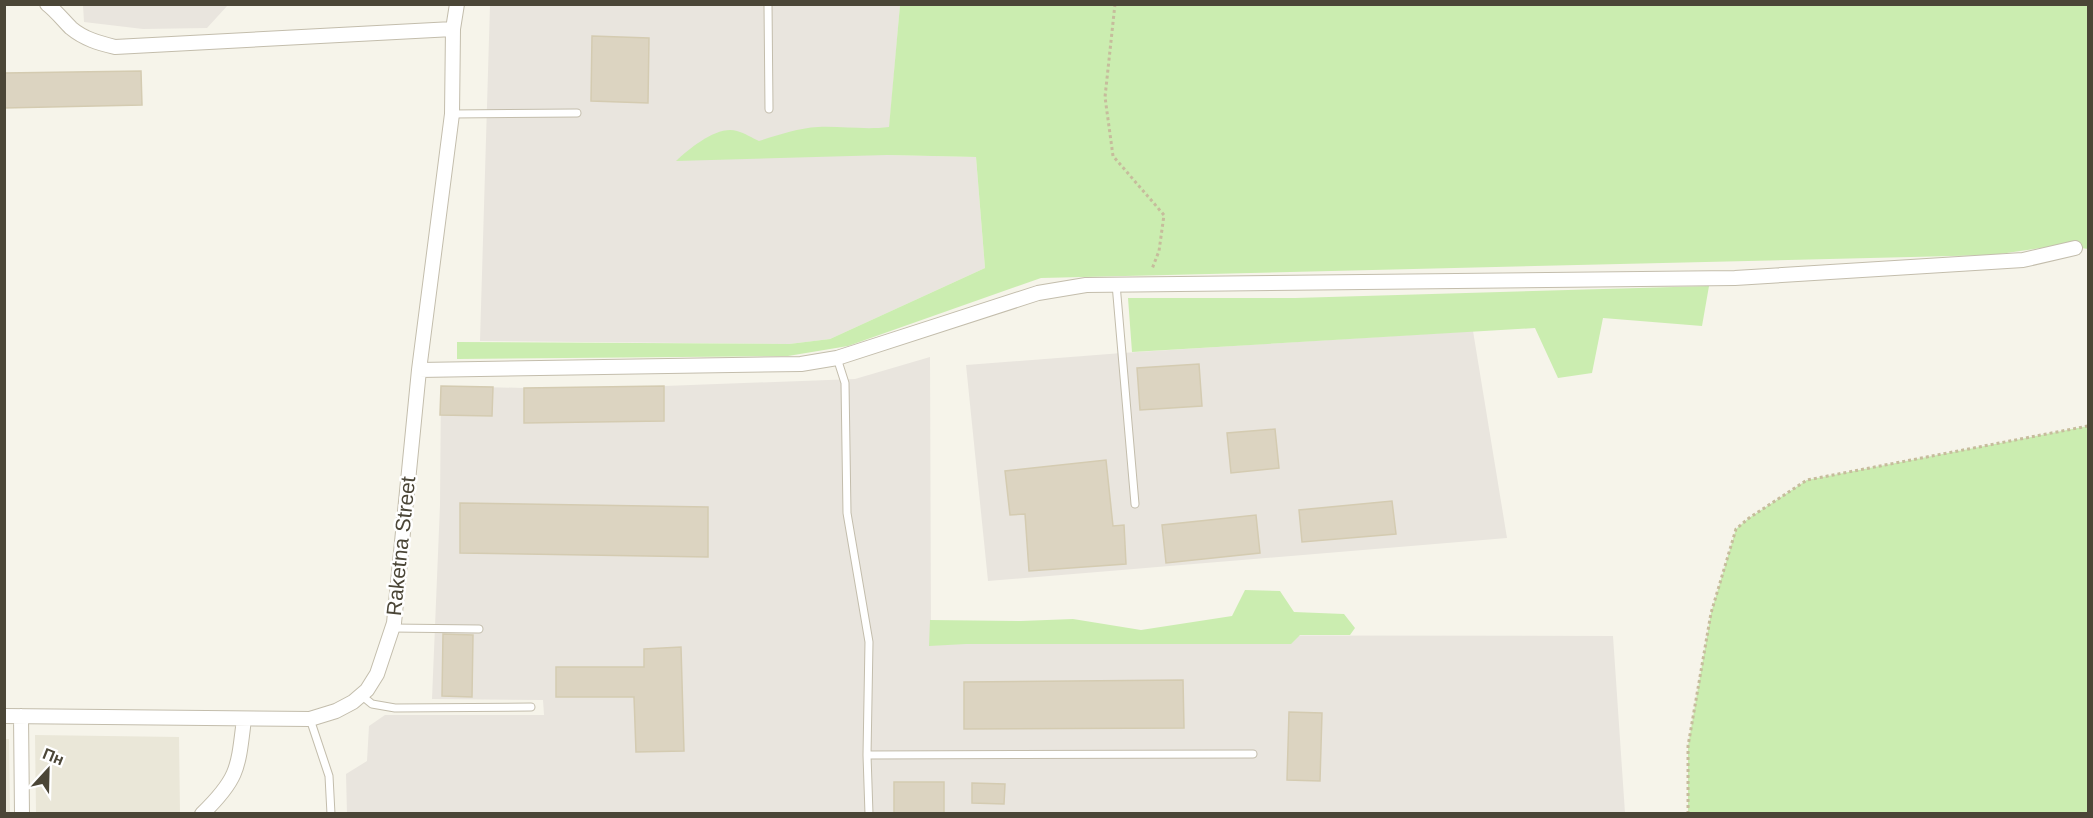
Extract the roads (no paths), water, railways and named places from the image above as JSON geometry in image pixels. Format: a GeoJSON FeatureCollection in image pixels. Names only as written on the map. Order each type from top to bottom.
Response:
{"type":"FeatureCollection","features":[{"type":"Feature","properties":{"kind":"street","name":"Raketna Street"},"geometry":{"type":"LineString","coordinates":[[4,716],[310,719],[336,711],[367,690],[377,674],[392,628],[419,370],[452,114],[453,29],[457,4]]}},
{"type":"Feature","properties":{"kind":"street"},"geometry":{"type":"LineString","coordinates":[[48,5],[72,28],[86,37],[115,47],[453,29]]}},
{"type":"Feature","properties":{"kind":"street"},"geometry":{"type":"LineString","coordinates":[[419,370],[801,364],[837,358],[1038,293],[1086,285],[1735,278],[2023,260],[2074,248]]}},
{"type":"Feature","properties":{"kind":"street"},"geometry":{"type":"LineString","coordinates":[[21,716],[22,813]]}},
{"type":"Feature","properties":{"kind":"street"},"geometry":{"type":"LineString","coordinates":[[202,813],[218,800],[231,783],[239,761],[244,719]]}},
{"type":"Feature","properties":{"kind":"lane"},"geometry":{"type":"LineString","coordinates":[[768,4],[769,109]]}},
{"type":"Feature","properties":{"kind":"lane"},"geometry":{"type":"LineString","coordinates":[[452,114],[577,113]]}},
{"type":"Feature","properties":{"kind":"lane"},"geometry":{"type":"LineString","coordinates":[[1116,284],[1135,504]]}},
{"type":"Feature","properties":{"kind":"lane"},"geometry":{"type":"LineString","coordinates":[[837,358],[845,384],[848,513],[869,642],[867,755],[869,813]]}},
{"type":"Feature","properties":{"kind":"lane"},"geometry":{"type":"LineString","coordinates":[[392,628],[479,629]]}},
{"type":"Feature","properties":{"kind":"lane"},"geometry":{"type":"LineString","coordinates":[[361,695],[372,704],[395,708],[531,707]]}},
{"type":"Feature","properties":{"kind":"lane"},"geometry":{"type":"LineString","coordinates":[[310,719],[329,776],[331,813]]}},
{"type":"Feature","properties":{"kind":"lane"},"geometry":{"type":"LineString","coordinates":[[867,755],[1253,754]]}}]}
